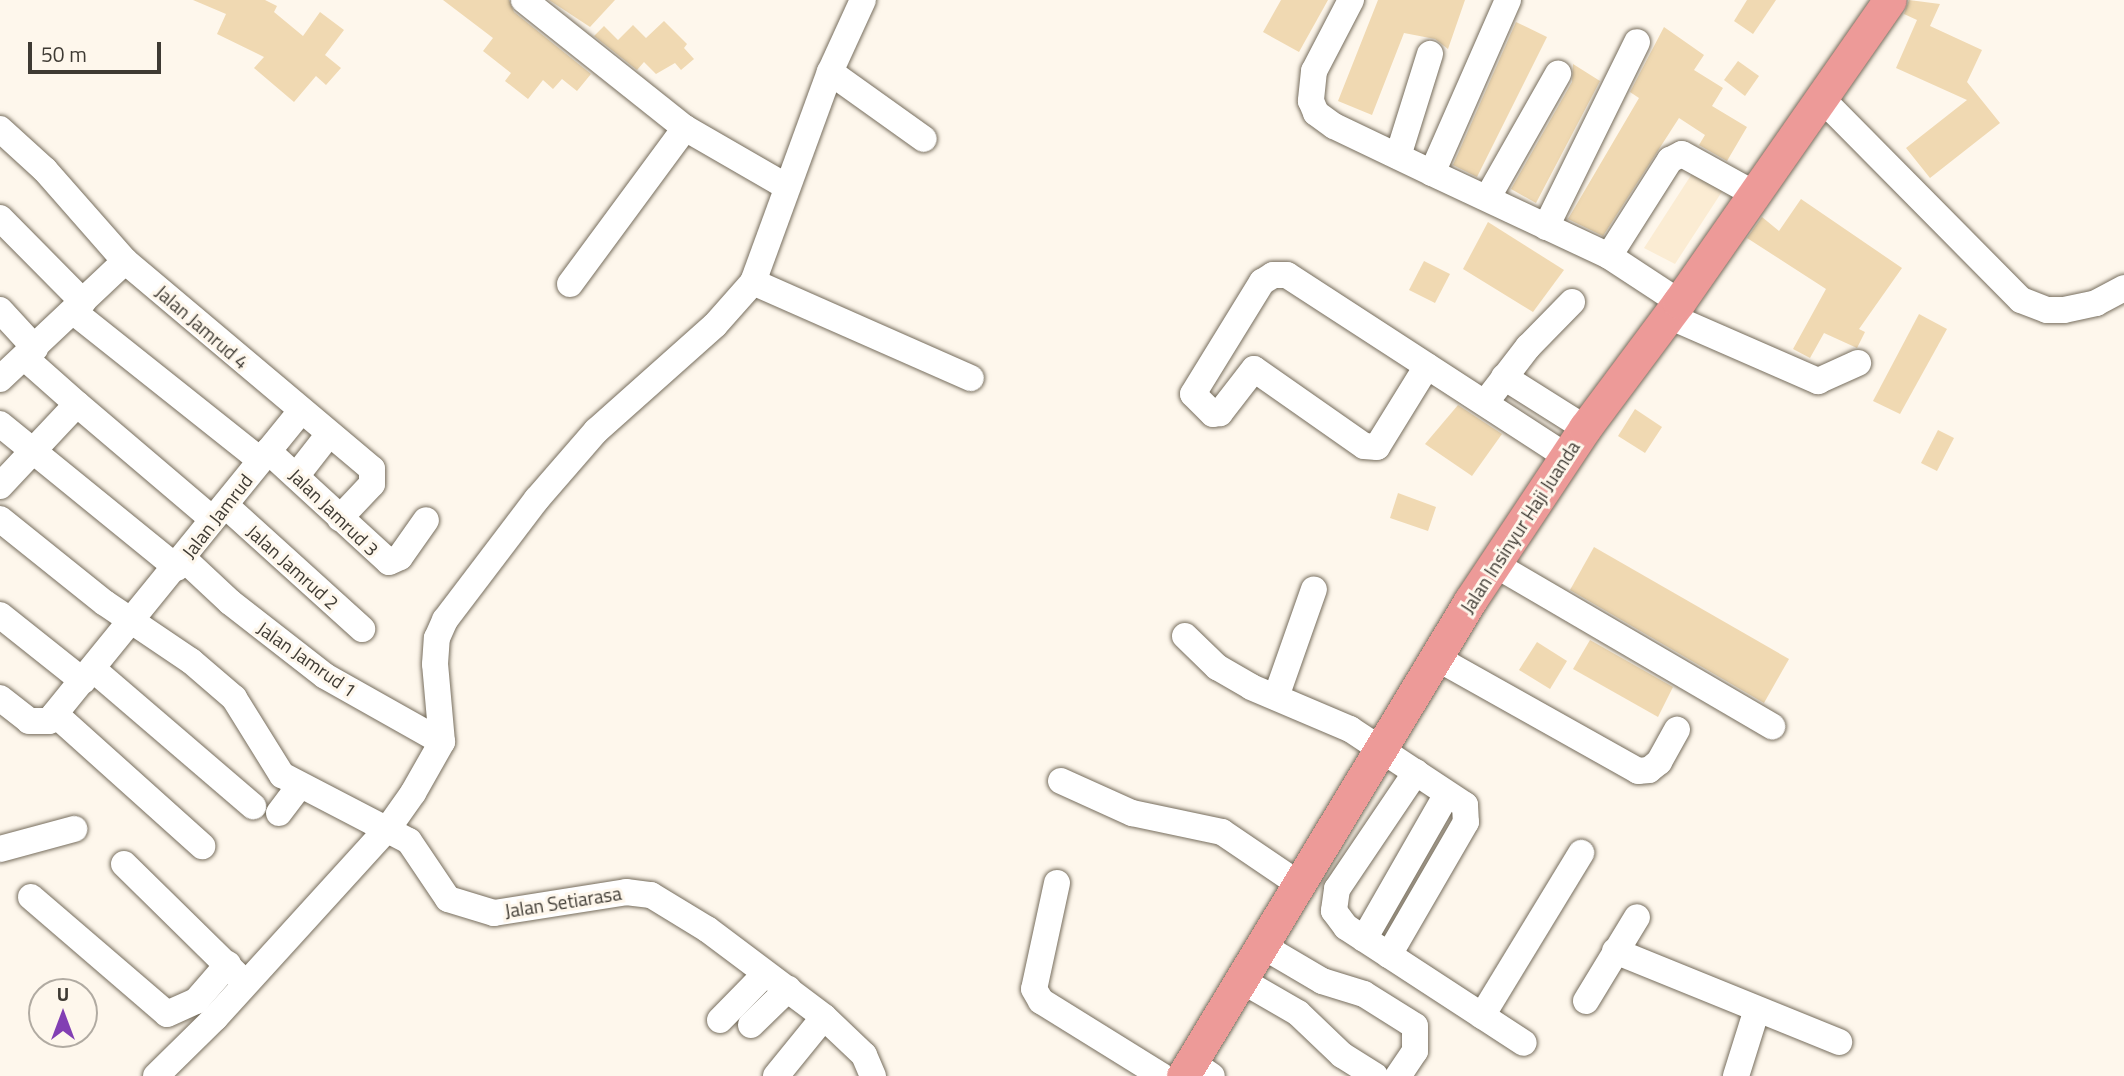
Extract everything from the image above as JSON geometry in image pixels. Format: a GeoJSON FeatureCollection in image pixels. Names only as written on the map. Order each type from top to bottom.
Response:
{"type":"FeatureCollection","features":[{"type":"Feature","properties":{"kind":"main road","name":"Jalan Insinyur Haji Juanda"},"geometry":{"type":"LineString","coordinates":[[1187,1073],[1261,945],[1300,885],[1378,747],[1566,456],[1674,309],[1753,193],[1823,100],[1890,0]]}},
{"type":"Feature","properties":{"kind":"street"},"geometry":{"type":"LineString","coordinates":[[524,0],[685,128],[787,187]]}},
{"type":"Feature","properties":{"kind":"street"},"geometry":{"type":"LineString","coordinates":[[156,1076],[245,984],[389,827],[442,742],[435,664],[437,638],[445,620],[537,499],[596,431],[715,325],[753,282],[830,72],[863,0]]}},
{"type":"Feature","properties":{"kind":"street"},"geometry":{"type":"LineString","coordinates":[[1350,0],[1314,71],[1311,101],[1316,113],[1334,126],[1609,256],[1674,309],[1818,381],[1858,363]]}},
{"type":"Feature","properties":{"kind":"street"},"geometry":{"type":"LineString","coordinates":[[1432,173],[1508,0]]}},
{"type":"Feature","properties":{"kind":"street"},"geometry":{"type":"LineString","coordinates":[[1546,227],[1637,42]]}},
{"type":"Feature","properties":{"kind":"street"},"geometry":{"type":"LineString","coordinates":[[1398,156],[1430,54]]}},
{"type":"Feature","properties":{"kind":"street"},"geometry":{"type":"LineString","coordinates":[[830,72],[924,139]]}},
{"type":"Feature","properties":{"kind":"street"},"geometry":{"type":"LineString","coordinates":[[1488,197],[1558,74]]}},
{"type":"Feature","properties":{"kind":"street"},"geometry":{"type":"LineString","coordinates":[[1823,100],[2021,300],[2047,310],[2064,310],[2096,303],[2124,288]]}},
{"type":"Feature","properties":{"kind":"street"},"geometry":{"type":"LineString","coordinates":[[570,284],[685,128]]}},
{"type":"Feature","properties":{"kind":"street","name":"Jalan Jamrud 4"},"geometry":{"type":"LineString","coordinates":[[1,129],[45,170],[125,261],[372,469],[374,476],[340,518]]}},
{"type":"Feature","properties":{"kind":"street"},"geometry":{"type":"LineString","coordinates":[[1609,256],[1670,160],[1682,154],[1753,193]]}},
{"type":"Feature","properties":{"kind":"street","name":"Jalan Jamrud 3"},"geometry":{"type":"LineString","coordinates":[[0,218],[78,307],[264,455],[297,475],[389,562],[400,557],[426,520]]}},
{"type":"Feature","properties":{"kind":"street"},"geometry":{"type":"LineString","coordinates":[[0,379],[125,261]]}},
{"type":"Feature","properties":{"kind":"street"},"geometry":{"type":"LineString","coordinates":[[1254,369],[1220,413],[1213,414],[1195,400],[1194,387],[1225,344],[1262,282],[1273,275],[1287,275],[1566,456]]}},
{"type":"Feature","properties":{"kind":"street"},"geometry":{"type":"LineString","coordinates":[[753,282],[971,378]]}},
{"type":"Feature","properties":{"kind":"street"},"geometry":{"type":"LineString","coordinates":[[1485,403],[1504,377],[1572,302]]}},
{"type":"Feature","properties":{"kind":"street","name":"Jalan Jamrud 2"},"geometry":{"type":"LineString","coordinates":[[0,310],[30,353],[77,404],[219,512],[362,629]]}},
{"type":"Feature","properties":{"kind":"street"},"geometry":{"type":"LineString","coordinates":[[1225,344],[1254,369],[1371,448],[1382,443],[1427,366]]}},
{"type":"Feature","properties":{"kind":"street"},"geometry":{"type":"LineString","coordinates":[[1504,377],[1585,429]]}},
{"type":"Feature","properties":{"kind":"street"},"geometry":{"type":"LineString","coordinates":[[0,486],[77,404]]}},
{"type":"Feature","properties":{"kind":"street","name":"Jalan Jamrud"},"geometry":{"type":"LineString","coordinates":[[55,714],[131,619],[181,563],[300,411]]}},
{"type":"Feature","properties":{"kind":"street","name":"Jalan Jamrud 1"},"geometry":{"type":"LineString","coordinates":[[0,424],[32,453],[181,563],[325,676],[442,742]]}},
{"type":"Feature","properties":{"kind":"street"},"geometry":{"type":"LineString","coordinates":[[297,475],[329,434]]}},
{"type":"Feature","properties":{"kind":"street","name":"Jalan Setiarasa"},"geometry":{"type":"LineString","coordinates":[[0,519],[191,661],[239,703],[271,763],[299,786],[389,827],[408,841],[444,895],[454,902],[494,913],[626,892],[652,895],[707,929],[824,1017],[864,1055],[873,1076]]}},
{"type":"Feature","properties":{"kind":"street"},"geometry":{"type":"LineString","coordinates":[[1496,565],[1772,726]]}},
{"type":"Feature","properties":{"kind":"street"},"geometry":{"type":"LineString","coordinates":[[1276,697],[1314,589]]}},
{"type":"Feature","properties":{"kind":"street"},"geometry":{"type":"LineString","coordinates":[[0,615],[88,675],[253,806]]}},
{"type":"Feature","properties":{"kind":"street"},"geometry":{"type":"LineString","coordinates":[[1185,636],[1217,667],[1276,697],[1350,729],[1465,805],[1466,822],[1389,955]]}},
{"type":"Feature","properties":{"kind":"street"},"geometry":{"type":"LineString","coordinates":[[1435,657],[1638,771],[1649,770],[1659,762],[1677,730]]}},
{"type":"Feature","properties":{"kind":"street"},"geometry":{"type":"LineString","coordinates":[[0,698],[35,724],[55,714],[202,846]]}},
{"type":"Feature","properties":{"kind":"street"},"geometry":{"type":"LineString","coordinates":[[1416,772],[1332,899],[1340,921],[1524,1043]]}},
{"type":"Feature","properties":{"kind":"street"},"geometry":{"type":"LineString","coordinates":[[1061,781],[1132,813],[1222,832],[1300,885]]}},
{"type":"Feature","properties":{"kind":"street"},"geometry":{"type":"LineString","coordinates":[[279,813],[299,786]]}},
{"type":"Feature","properties":{"kind":"street"},"geometry":{"type":"LineString","coordinates":[[1364,939],[1447,794]]}},
{"type":"Feature","properties":{"kind":"street"},"geometry":{"type":"LineString","coordinates":[[1,846],[74,829]]}},
{"type":"Feature","properties":{"kind":"street"},"geometry":{"type":"LineString","coordinates":[[1482,1016],[1581,853]]}},
{"type":"Feature","properties":{"kind":"street"},"geometry":{"type":"LineString","coordinates":[[124,864],[228,964],[245,984]]}},
{"type":"Feature","properties":{"kind":"street"},"geometry":{"type":"LineString","coordinates":[[1057,883],[1034,989],[1041,1001],[1187,1073]]}},
{"type":"Feature","properties":{"kind":"street"},"geometry":{"type":"LineString","coordinates":[[31,897],[167,1014],[196,1001],[228,964]]}},
{"type":"Feature","properties":{"kind":"street"},"geometry":{"type":"LineString","coordinates":[[1586,1001],[1637,917]]}},
{"type":"Feature","properties":{"kind":"street"},"geometry":{"type":"LineString","coordinates":[[1261,945],[1322,981],[1364,994],[1415,1027],[1415,1051],[1398,1076]]}},
{"type":"Feature","properties":{"kind":"street"},"geometry":{"type":"LineString","coordinates":[[1615,951],[1756,1012],[1839,1042]]}},
{"type":"Feature","properties":{"kind":"street"},"geometry":{"type":"LineString","coordinates":[[720,1020],[765,974]]}},
{"type":"Feature","properties":{"kind":"street"},"geometry":{"type":"LineString","coordinates":[[1241,980],[1298,1013],[1342,1055],[1375,1076]]}},
{"type":"Feature","properties":{"kind":"street"},"geometry":{"type":"LineString","coordinates":[[1298,1013],[1322,981]]}},
{"type":"Feature","properties":{"kind":"street"},"geometry":{"type":"LineString","coordinates":[[751,1025],[788,989]]}},
{"type":"Feature","properties":{"kind":"street"},"geometry":{"type":"LineString","coordinates":[[1736,1076],[1756,1012]]}},
{"type":"Feature","properties":{"kind":"street"},"geometry":{"type":"LineString","coordinates":[[776,1076],[824,1017]]}},
{"type":"Feature","properties":{"kind":"shaded area"},"geometry":{"type":"Polygon","coordinates":[[[1695,169],[1725,187],[1675,264],[1644,248],[1695,169]]]}},
{"type":"Feature","properties":{"kind":"building"},"geometry":{"type":"Polygon","coordinates":[[[193,0],[265,0],[277,6],[274,12],[303,36],[320,12],[344,30],[325,55],[341,68],[326,85],[316,76],[294,102],[254,68],[264,57],[217,34],[226,14],[193,0]]]}},
{"type":"Feature","properties":{"kind":"building"},"geometry":{"type":"Polygon","coordinates":[[[443,0],[509,0],[514,12],[591,74],[577,91],[562,79],[553,89],[543,80],[528,99],[505,81],[511,73],[483,51],[493,38],[443,0]]]}},
{"type":"Feature","properties":{"kind":"building"},"geometry":{"type":"Polygon","coordinates":[[[549,0],[615,0],[590,27],[549,0]]]}},
{"type":"Feature","properties":{"kind":"building"},"geometry":{"type":"Polygon","coordinates":[[[1281,0],[1328,0],[1299,52],[1263,32],[1281,0]]]}},
{"type":"Feature","properties":{"kind":"building"},"geometry":{"type":"Polygon","coordinates":[[[1378,0],[1465,0],[1448,49],[1435,39],[1404,33],[1372,115],[1338,101],[1378,0]]]}},
{"type":"Feature","properties":{"kind":"building"},"geometry":{"type":"Polygon","coordinates":[[[1747,0],[1776,0],[1753,34],[1734,21],[1747,0]]]}},
{"type":"Feature","properties":{"kind":"building"},"geometry":{"type":"Polygon","coordinates":[[[1909,0],[1940,4],[1930,26],[1982,50],[1967,82],[2000,123],[1930,178],[1906,148],[1967,100],[1896,68],[1917,20],[1904,14],[1909,0]]]}},
{"type":"Feature","properties":{"kind":"building"},"geometry":{"type":"Polygon","coordinates":[[[664,21],[687,44],[684,48],[694,59],[681,70],[675,63],[656,74],[644,62],[637,70],[594,36],[604,26],[618,40],[633,25],[646,38],[664,21]]]}},
{"type":"Feature","properties":{"kind":"building"},"geometry":{"type":"Polygon","coordinates":[[[1516,22],[1547,37],[1477,177],[1453,165],[1516,22]]]}},
{"type":"Feature","properties":{"kind":"building"},"geometry":{"type":"Polygon","coordinates":[[[1664,27],[1704,55],[1694,70],[1723,88],[1712,106],[1747,127],[1727,161],[1699,145],[1705,135],[1679,118],[1603,236],[1568,219],[1639,98],[1630,92],[1664,27]]]}},
{"type":"Feature","properties":{"kind":"building"},"geometry":{"type":"Polygon","coordinates":[[[1738,61],[1759,76],[1745,96],[1724,80],[1738,61]]]}},
{"type":"Feature","properties":{"kind":"building"},"geometry":{"type":"Polygon","coordinates":[[[1573,64],[1600,81],[1536,203],[1511,189],[1572,82],[1573,64]]]}},
{"type":"Feature","properties":{"kind":"building"},"geometry":{"type":"Polygon","coordinates":[[[1801,199],[1902,268],[1859,329],[1865,332],[1857,348],[1824,333],[1810,358],[1793,349],[1826,289],[1747,238],[1762,217],[1779,231],[1801,199]]]}},
{"type":"Feature","properties":{"kind":"building"},"geometry":{"type":"Polygon","coordinates":[[[1488,222],[1564,270],[1533,312],[1463,269],[1488,222]]]}},
{"type":"Feature","properties":{"kind":"building"},"geometry":{"type":"Polygon","coordinates":[[[1424,261],[1450,274],[1435,303],[1409,290],[1424,261]]]}},
{"type":"Feature","properties":{"kind":"building"},"geometry":{"type":"Polygon","coordinates":[[[1919,314],[1947,329],[1900,414],[1873,401],[1919,314]]]}},
{"type":"Feature","properties":{"kind":"building"},"geometry":{"type":"Polygon","coordinates":[[[1458,405],[1502,434],[1472,476],[1425,444],[1458,405]]]}},
{"type":"Feature","properties":{"kind":"building"},"geometry":{"type":"Polygon","coordinates":[[[1635,409],[1662,427],[1645,453],[1618,436],[1635,409]]]}},
{"type":"Feature","properties":{"kind":"building"},"geometry":{"type":"Polygon","coordinates":[[[1938,430],[1954,438],[1937,471],[1921,463],[1938,430]]]}},
{"type":"Feature","properties":{"kind":"building"},"geometry":{"type":"Polygon","coordinates":[[[1398,493],[1436,507],[1428,531],[1390,518],[1398,493]]]}},
{"type":"Feature","properties":{"kind":"building"},"geometry":{"type":"Polygon","coordinates":[[[1594,547],[1789,659],[1764,703],[1570,590],[1594,547]]]}},
{"type":"Feature","properties":{"kind":"building"},"geometry":{"type":"Polygon","coordinates":[[[1590,640],[1673,687],[1658,717],[1573,669],[1590,640]]]}},
{"type":"Feature","properties":{"kind":"building"},"geometry":{"type":"Polygon","coordinates":[[[1537,642],[1567,661],[1550,689],[1519,670],[1537,642]]]}}]}
